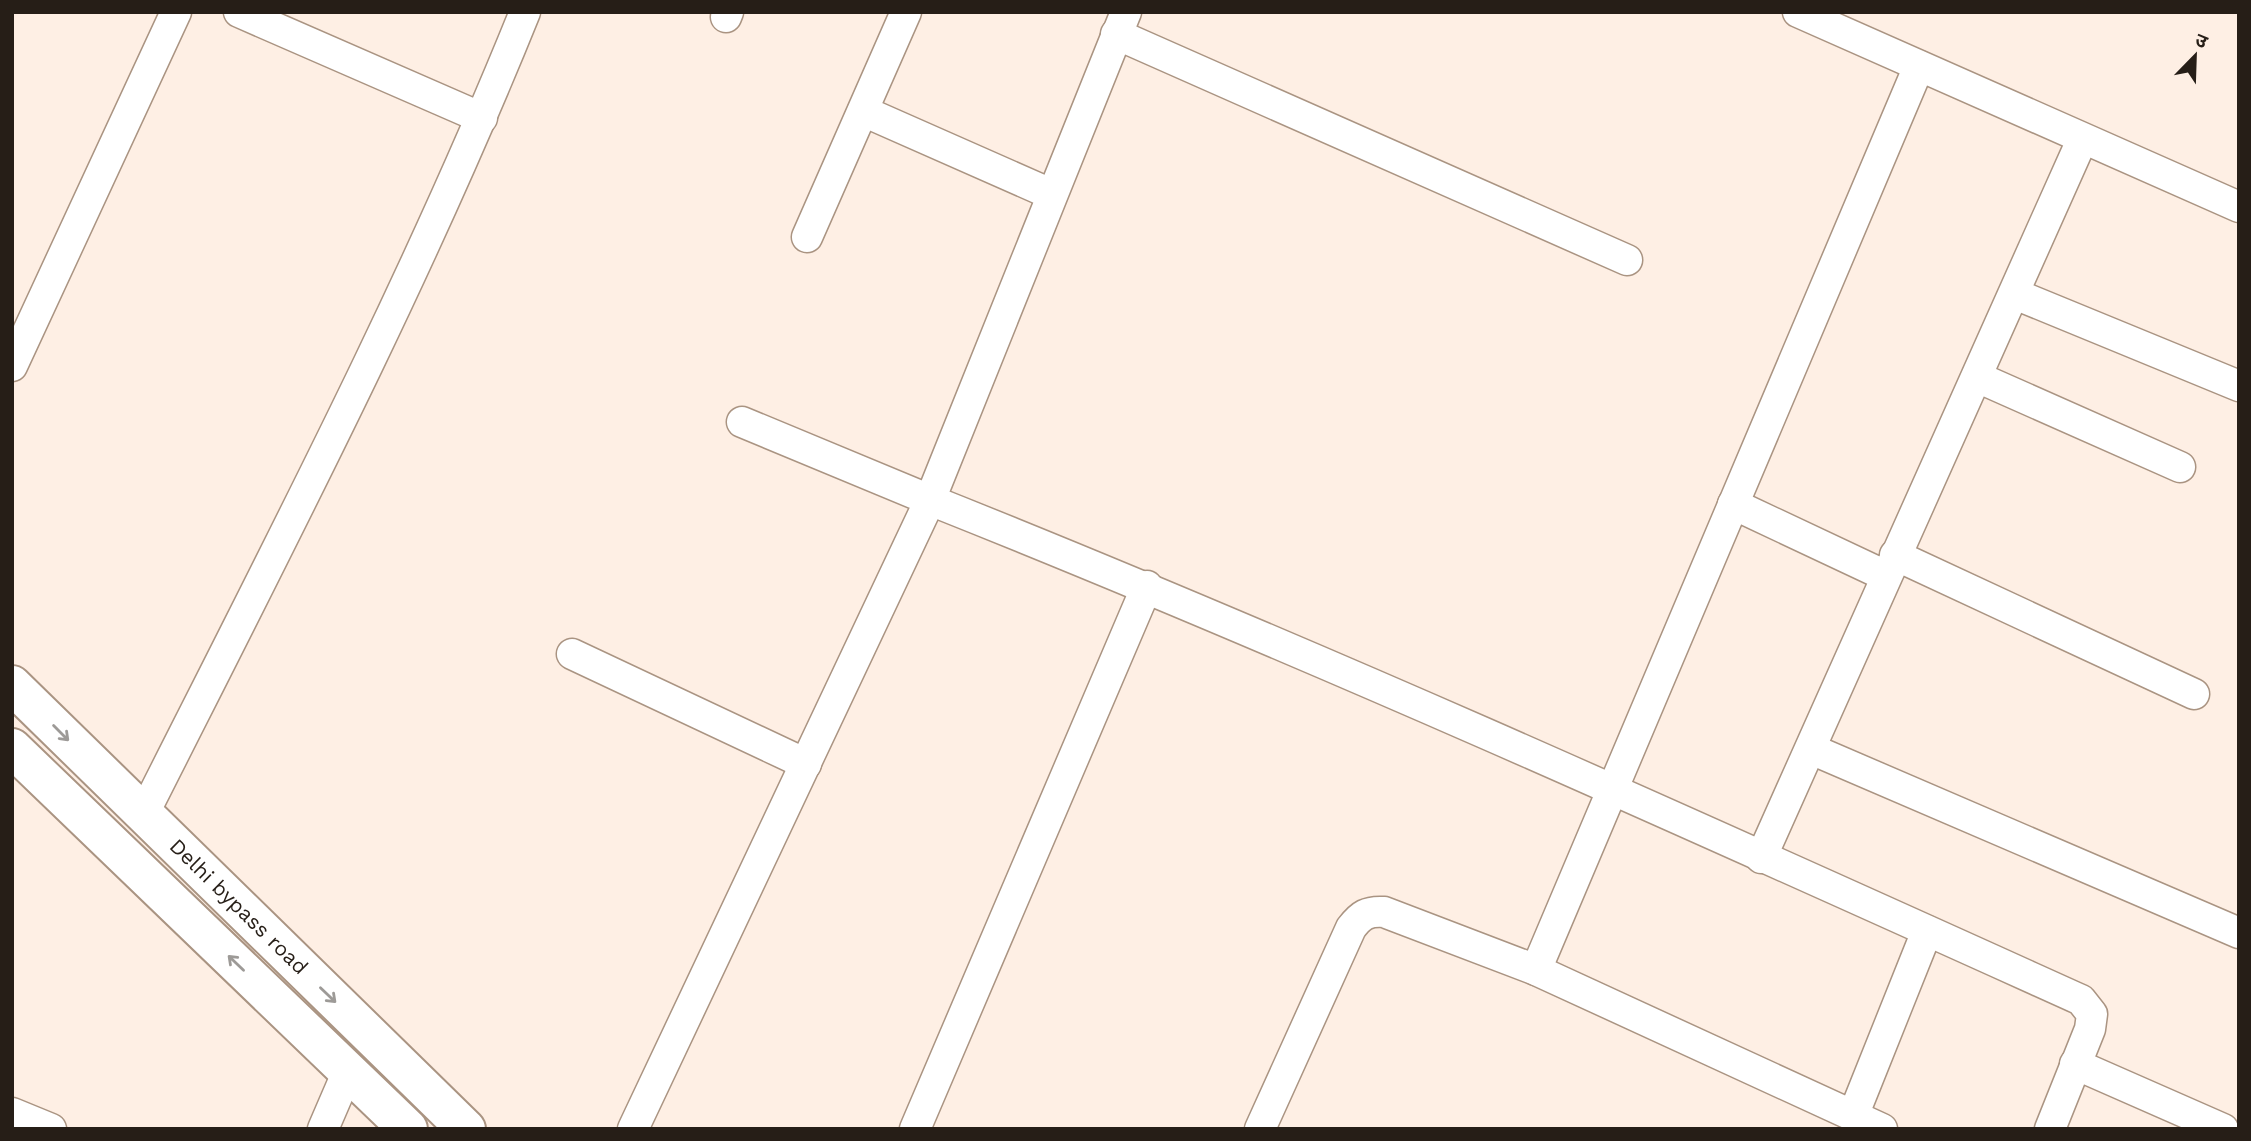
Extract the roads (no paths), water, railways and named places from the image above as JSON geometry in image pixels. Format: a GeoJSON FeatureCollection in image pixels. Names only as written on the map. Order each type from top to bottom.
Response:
{"type":"FeatureCollection","features":[{"type":"Feature","properties":{"kind":"main road","name":"Delhi bypass road"},"geometry":{"type":"LineString","coordinates":[[12,685],[466,1129]]}},
{"type":"Feature","properties":{"kind":"main road","name":"Delhi bypass road"},"geometry":{"type":"LineString","coordinates":[[12,748],[408,1129]]}},
{"type":"Feature","properties":{"kind":"street"},"geometry":{"type":"LineString","coordinates":[[12,366],[176,12]]}},
{"type":"Feature","properties":{"kind":"street"},"geometry":{"type":"LineString","coordinates":[[239,12],[482,118]]}},
{"type":"Feature","properties":{"kind":"street"},"geometry":{"type":"LineString","coordinates":[[143,815],[304,494],[482,118],[525,12]]}},
{"type":"Feature","properties":{"kind":"street"},"geometry":{"type":"LineString","coordinates":[[807,236],[906,12]]}},
{"type":"Feature","properties":{"kind":"street"},"geometry":{"type":"LineString","coordinates":[[1798,12],[2239,208]]}},
{"type":"Feature","properties":{"kind":"street"},"geometry":{"type":"LineString","coordinates":[[633,1129],[653,1093],[930,500],[1121,23],[1627,260]]}},
{"type":"Feature","properties":{"kind":"street"},"geometry":{"type":"LineString","coordinates":[[1536,970],[1919,66]]}},
{"type":"Feature","properties":{"kind":"street"},"geometry":{"type":"LineString","coordinates":[[863,111],[1051,194]]}},
{"type":"Feature","properties":{"kind":"street"},"geometry":{"type":"LineString","coordinates":[[1760,858],[2082,140]]}},
{"type":"Feature","properties":{"kind":"street"},"geometry":{"type":"LineString","coordinates":[[2015,294],[2239,386]]}},
{"type":"Feature","properties":{"kind":"street"},"geometry":{"type":"LineString","coordinates":[[1977,377],[2180,467]]}},
{"type":"Feature","properties":{"kind":"street"},"geometry":{"type":"LineString","coordinates":[[741,422],[1147,586],[1614,789],[2088,1006],[2092,1014],[2090,1029],[2050,1129]]}},
{"type":"Feature","properties":{"kind":"street"},"geometry":{"type":"LineString","coordinates":[[1733,504],[1890,566],[2194,694]]}},
{"type":"Feature","properties":{"kind":"street"},"geometry":{"type":"LineString","coordinates":[[915,1129],[1147,586]]}},
{"type":"Feature","properties":{"kind":"street"},"geometry":{"type":"LineString","coordinates":[[572,654],[806,764]]}},
{"type":"Feature","properties":{"kind":"street"},"geometry":{"type":"LineString","coordinates":[[1811,749],[2239,933]]}},
{"type":"Feature","properties":{"kind":"street"},"geometry":{"type":"LineString","coordinates":[[1261,1129],[1350,928],[1360,915],[1371,911],[1384,912],[1536,970],[1882,1129]]}},
{"type":"Feature","properties":{"kind":"street"},"geometry":{"type":"LineString","coordinates":[[1853,1116],[1927,931]]}},
{"type":"Feature","properties":{"kind":"street"},"geometry":{"type":"LineString","coordinates":[[2075,1063],[2223,1129]]}},
{"type":"Feature","properties":{"kind":"street"},"geometry":{"type":"LineString","coordinates":[[323,1129],[348,1071]]}},
{"type":"Feature","properties":{"kind":"street"},"geometry":{"type":"LineString","coordinates":[[12,1112],[51,1129]]}}]}
